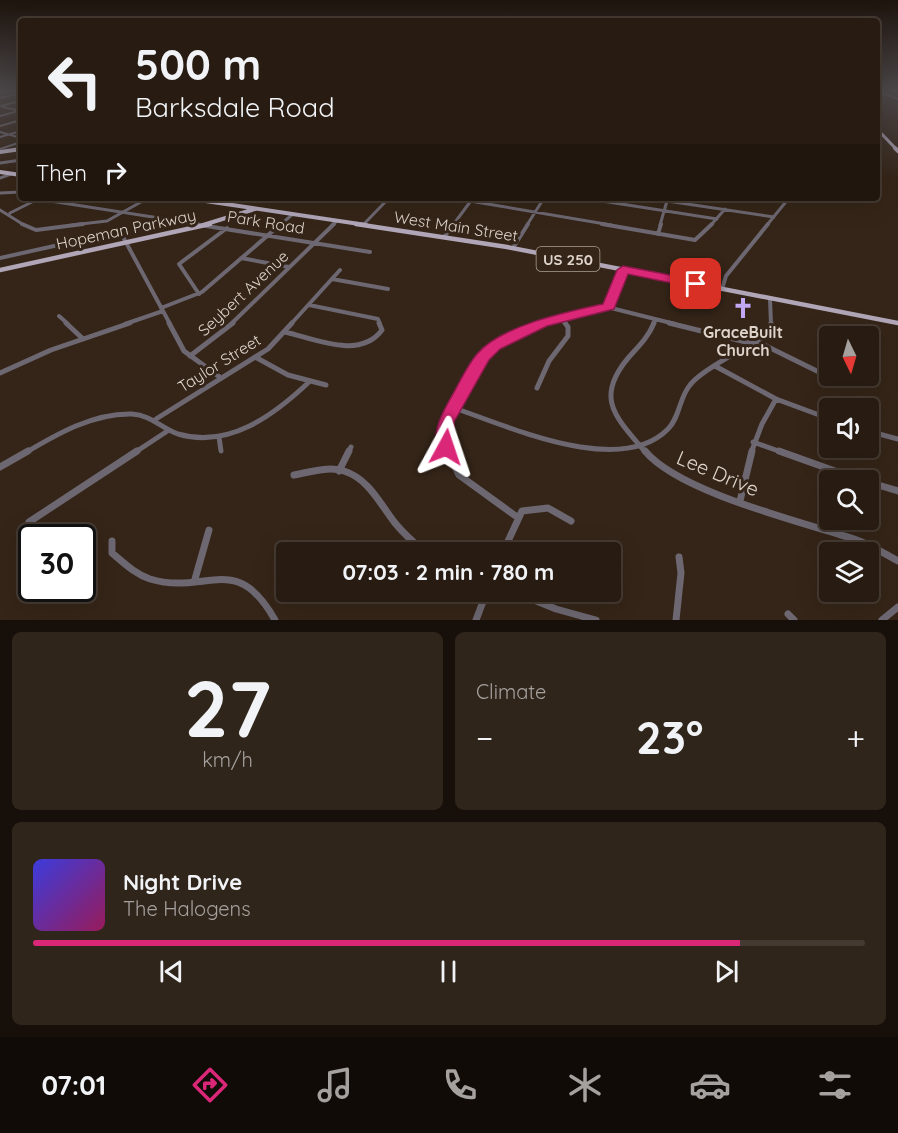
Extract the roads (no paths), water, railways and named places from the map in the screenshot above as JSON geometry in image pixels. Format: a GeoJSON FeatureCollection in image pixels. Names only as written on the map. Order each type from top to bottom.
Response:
{"type":"FeatureCollection","features":[{"type":"Feature","properties":{"kind":"main road"},"geometry":{"type":"LineString","coordinates":[[880,135],[898,153]]}},
{"type":"Feature","properties":{"kind":"main road"},"geometry":{"type":"LineString","coordinates":[[0,150],[18,149]]}},
{"type":"Feature","properties":{"kind":"main road"},"geometry":{"type":"LineString","coordinates":[[0,172],[18,175]]}},
{"type":"Feature","properties":{"kind":"main road","name":"West Main Street"},"geometry":{"type":"LineString","coordinates":[[204,201],[513,248],[898,324]]}},
{"type":"Feature","properties":{"kind":"main road","name":"Hopeman Parkway"},"geometry":{"type":"LineString","coordinates":[[0,270],[202,224],[254,208]]}},
{"type":"Feature","properties":{"kind":"street"},"geometry":{"type":"LineString","coordinates":[[0,126],[18,121]]}},
{"type":"Feature","properties":{"kind":"street"},"geometry":{"type":"LineString","coordinates":[[0,134],[18,131]]}},
{"type":"Feature","properties":{"kind":"street"},"geometry":{"type":"LineString","coordinates":[[8,134],[18,137]]}},
{"type":"Feature","properties":{"kind":"street"},"geometry":{"type":"LineString","coordinates":[[0,150],[18,143]]}},
{"type":"Feature","properties":{"kind":"street"},"geometry":{"type":"LineString","coordinates":[[0,163],[18,160]]}},
{"type":"Feature","properties":{"kind":"street"},"geometry":{"type":"LineString","coordinates":[[0,178],[11,174]]}},
{"type":"Feature","properties":{"kind":"street"},"geometry":{"type":"LineString","coordinates":[[0,192],[18,192]]}},
{"type":"Feature","properties":{"kind":"street"},"geometry":{"type":"LineString","coordinates":[[10,213],[34,201]]}},
{"type":"Feature","properties":{"kind":"street","name":"Park Road"},"geometry":{"type":"LineString","coordinates":[[43,201],[370,252]]}},
{"type":"Feature","properties":{"kind":"street"},"geometry":{"type":"LineString","coordinates":[[57,203],[61,201]]}},
{"type":"Feature","properties":{"kind":"street"},"geometry":{"type":"LineString","coordinates":[[0,210],[10,213],[24,227],[33,230],[95,223],[123,213],[143,201]]}},
{"type":"Feature","properties":{"kind":"street"},"geometry":{"type":"LineString","coordinates":[[363,225],[386,201]]}},
{"type":"Feature","properties":{"kind":"street"},"geometry":{"type":"LineString","coordinates":[[444,237],[470,201]]}},
{"type":"Feature","properties":{"kind":"street"},"geometry":{"type":"LineString","coordinates":[[476,201],[698,240],[725,209]]}},
{"type":"Feature","properties":{"kind":"street"},"geometry":{"type":"LineString","coordinates":[[513,248],[542,201]]}},
{"type":"Feature","properties":{"kind":"street"},"geometry":{"type":"LineString","coordinates":[[602,201],[717,219]]}},
{"type":"Feature","properties":{"kind":"street"},"geometry":{"type":"LineString","coordinates":[[658,234],[667,201],[774,217]]}},
{"type":"Feature","properties":{"kind":"street"},"geometry":{"type":"LineString","coordinates":[[722,290],[725,278],[787,201]]}},
{"type":"Feature","properties":{"kind":"street"},"geometry":{"type":"LineString","coordinates":[[0,373],[39,354],[199,294],[293,214]]}},
{"type":"Feature","properties":{"kind":"street","name":"Seybert Avenue"},"geometry":{"type":"LineString","coordinates":[[190,356],[223,332],[337,221]]}},
{"type":"Feature","properties":{"kind":"street"},"geometry":{"type":"LineString","coordinates":[[199,294],[178,264],[227,228]]}},
{"type":"Feature","properties":{"kind":"street"},"geometry":{"type":"LineString","coordinates":[[0,258],[111,234],[121,234],[181,346],[190,356],[221,378]]}},
{"type":"Feature","properties":{"kind":"street"},"geometry":{"type":"LineString","coordinates":[[241,258],[289,267]]}},
{"type":"Feature","properties":{"kind":"street","name":"Taylor Street"},"geometry":{"type":"LineString","coordinates":[[156,419],[255,357],[285,332],[340,270]]}},
{"type":"Feature","properties":{"kind":"street"},"geometry":{"type":"LineString","coordinates":[[607,307],[611,304],[623,270]]}},
{"type":"Feature","properties":{"kind":"street"},"geometry":{"type":"LineString","coordinates":[[332,279],[388,289]]}},
{"type":"Feature","properties":{"kind":"street"},"geometry":{"type":"LineString","coordinates":[[454,408],[592,451],[617,451],[638,444],[668,429],[688,386],[715,366],[756,343],[771,327],[770,299]]}},
{"type":"Feature","properties":{"kind":"street"},"geometry":{"type":"LineString","coordinates":[[285,332],[360,346],[375,341],[382,330],[378,319],[309,305]]}},
{"type":"Feature","properties":{"kind":"street"},"geometry":{"type":"LineString","coordinates":[[517,517],[469,483],[455,469],[444,440],[446,422],[464,386],[490,349],[535,326],[607,307],[756,343],[819,372]]}},
{"type":"Feature","properties":{"kind":"street"},"geometry":{"type":"LineString","coordinates":[[59,316],[82,338]]}},
{"type":"Feature","properties":{"kind":"street"},"geometry":{"type":"LineString","coordinates":[[537,388],[549,361],[568,336],[567,327],[561,318]]}},
{"type":"Feature","properties":{"kind":"street","name":"Lee Drive"},"geometry":{"type":"LineString","coordinates":[[655,320],[650,333],[619,368],[609,386],[614,414],[638,444],[676,477],[797,523],[859,541],[898,561]]}},
{"type":"Feature","properties":{"kind":"street"},"geometry":{"type":"LineString","coordinates":[[255,357],[288,375],[326,385]]}},
{"type":"Feature","properties":{"kind":"street"},"geometry":{"type":"LineString","coordinates":[[715,366],[776,399],[819,415]]}},
{"type":"Feature","properties":{"kind":"street"},"geometry":{"type":"LineString","coordinates":[[0,467],[93,420],[129,414],[156,419],[169,430],[190,436],[219,437],[250,427],[309,382]]}},
{"type":"Feature","properties":{"kind":"street"},"geometry":{"type":"LineString","coordinates":[[740,501],[753,442],[776,399]]}},
{"type":"Feature","properties":{"kind":"street"},"geometry":{"type":"LineString","coordinates":[[29,522],[169,430]]}},
{"type":"Feature","properties":{"kind":"street"},"geometry":{"type":"LineString","coordinates":[[879,434],[898,439]]}},
{"type":"Feature","properties":{"kind":"street"},"geometry":{"type":"LineString","coordinates":[[219,437],[221,452]]}},
{"type":"Feature","properties":{"kind":"street"},"geometry":{"type":"LineString","coordinates":[[753,442],[832,470]]}},
{"type":"Feature","properties":{"kind":"street"},"geometry":{"type":"LineString","coordinates":[[339,471],[351,447]]}},
{"type":"Feature","properties":{"kind":"street"},"geometry":{"type":"LineString","coordinates":[[294,475],[324,470],[353,475],[370,486],[399,529],[414,542]]}},
{"type":"Feature","properties":{"kind":"street"},"geometry":{"type":"LineString","coordinates":[[879,485],[898,491]]}},
{"type":"Feature","properties":{"kind":"street"},"geometry":{"type":"LineString","coordinates":[[507,542],[517,517],[529,508],[546,507],[557,510],[572,521]]}},
{"type":"Feature","properties":{"kind":"street"},"geometry":{"type":"LineString","coordinates":[[195,579],[209,530]]}},
{"type":"Feature","properties":{"kind":"street"},"geometry":{"type":"LineString","coordinates":[[112,541],[112,553],[139,574],[164,581],[220,577],[245,583],[264,600],[274,620]]}},
{"type":"Feature","properties":{"kind":"street"},"geometry":{"type":"LineString","coordinates":[[676,620],[681,573],[679,557]]}},
{"type":"Feature","properties":{"kind":"street"},"geometry":{"type":"LineString","coordinates":[[476,620],[483,602]]}},
{"type":"Feature","properties":{"kind":"street"},"geometry":{"type":"LineString","coordinates":[[539,602],[596,620]]}},
{"type":"Feature","properties":{"kind":"street"},"geometry":{"type":"LineString","coordinates":[[882,620],[898,607]]}},
{"type":"Feature","properties":{"kind":"place","name":"GraceBuilt Church"},"geometry":{"type":"Point","coordinates":[743,308]}}]}
